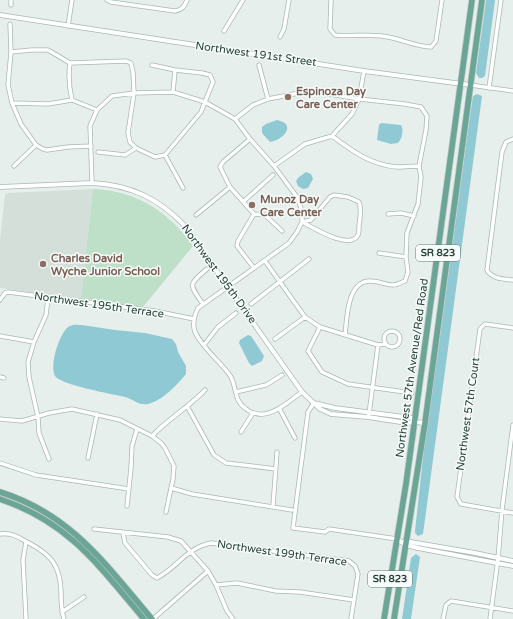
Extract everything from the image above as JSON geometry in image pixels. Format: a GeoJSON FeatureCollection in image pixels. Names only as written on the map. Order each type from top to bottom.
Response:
{"type":"FeatureCollection","features":[{"type":"Feature","properties":{"kind":"main road","name":"Northwest 57th Avenue/Red Road"},"geometry":{"type":"LineString","coordinates":[[384,619],[415,422],[472,0]]}},
{"type":"Feature","properties":{"kind":"main road","name":"Northwest 57th Avenue/Red Road"},"geometry":{"type":"LineString","coordinates":[[394,619],[425,423],[482,0]]}},
{"type":"Feature","properties":{"kind":"main road"},"geometry":{"type":"LineString","coordinates":[[0,492],[64,524],[87,544],[152,619]]}},
{"type":"Feature","properties":{"kind":"main road"},"geometry":{"type":"LineString","coordinates":[[0,498],[37,511],[60,529],[83,549],[144,619]]}},
{"type":"Feature","properties":{"kind":"street"},"geometry":{"type":"LineString","coordinates":[[68,26],[72,0]]}},
{"type":"Feature","properties":{"kind":"street"},"geometry":{"type":"LineString","coordinates":[[107,0],[111,2],[175,11],[184,6],[187,0]]}},
{"type":"Feature","properties":{"kind":"street"},"geometry":{"type":"LineString","coordinates":[[224,31],[243,0]]}},
{"type":"Feature","properties":{"kind":"street"},"geometry":{"type":"LineString","coordinates":[[280,37],[284,30],[290,0]]}},
{"type":"Feature","properties":{"kind":"street"},"geometry":{"type":"LineString","coordinates":[[332,0],[330,29],[335,35],[346,36],[372,34],[389,37],[417,46],[431,47],[436,41],[442,0]]}},
{"type":"Feature","properties":{"kind":"street"},"geometry":{"type":"LineString","coordinates":[[489,88],[501,0]]}},
{"type":"Feature","properties":{"kind":"street","name":"Northwest 191st Street"},"geometry":{"type":"LineString","coordinates":[[0,15],[513,91]]}},
{"type":"Feature","properties":{"kind":"street"},"geometry":{"type":"LineString","coordinates":[[10,24],[11,52],[8,85],[12,103],[21,124],[36,145],[47,150],[91,146]]}},
{"type":"Feature","properties":{"kind":"street"},"geometry":{"type":"LineString","coordinates":[[11,52],[48,50],[70,63],[126,61],[131,64],[134,93],[128,133],[130,142],[136,148],[155,157],[165,154],[201,112],[213,82],[210,75],[152,65]]}},
{"type":"Feature","properties":{"kind":"street"},"geometry":{"type":"LineString","coordinates":[[70,63],[68,72],[69,88],[72,100]]}},
{"type":"Feature","properties":{"kind":"street"},"geometry":{"type":"LineString","coordinates":[[259,65],[268,99]]}},
{"type":"Feature","properties":{"kind":"street"},"geometry":{"type":"LineString","coordinates":[[173,92],[174,70]]}},
{"type":"Feature","properties":{"kind":"street"},"geometry":{"type":"LineString","coordinates":[[274,166],[305,144],[332,136],[352,114],[358,99],[364,70]]}},
{"type":"Feature","properties":{"kind":"street"},"geometry":{"type":"LineString","coordinates":[[92,183],[90,126],[97,110],[112,96],[134,93],[173,92],[205,102],[235,119],[250,139],[274,166],[297,197],[302,211],[302,222],[289,243],[198,308],[195,313],[194,328],[204,345],[230,376],[236,392],[237,400],[242,406],[253,413],[265,414],[278,408],[302,392]]}},
{"type":"Feature","properties":{"kind":"street"},"geometry":{"type":"LineString","coordinates":[[235,119],[253,105],[268,99],[299,93],[324,93],[358,99],[405,104],[421,107],[427,116],[426,130],[419,166],[421,178],[418,204],[407,233],[406,257],[408,272],[405,281],[394,285],[367,281],[362,282],[355,288],[348,307],[345,335]]}},
{"type":"Feature","properties":{"kind":"street"},"geometry":{"type":"LineString","coordinates":[[12,103],[48,104],[72,100],[97,110]]}},
{"type":"Feature","properties":{"kind":"street"},"geometry":{"type":"LineString","coordinates":[[332,136],[357,155],[378,164],[397,167],[419,166]]}},
{"type":"Feature","properties":{"kind":"street"},"geometry":{"type":"LineString","coordinates":[[250,139],[223,162],[220,167],[230,187],[254,214]]}},
{"type":"Feature","properties":{"kind":"street"},"geometry":{"type":"LineString","coordinates":[[513,139],[506,142],[502,152],[487,270],[490,275],[494,277],[513,280]]}},
{"type":"Feature","properties":{"kind":"street"},"geometry":{"type":"LineString","coordinates":[[14,166],[36,145]]}},
{"type":"Feature","properties":{"kind":"street"},"geometry":{"type":"LineString","coordinates":[[98,152],[125,155],[136,148]]}},
{"type":"Feature","properties":{"kind":"street"},"geometry":{"type":"LineString","coordinates":[[165,154],[183,188]]}},
{"type":"Feature","properties":{"kind":"street"},"geometry":{"type":"LineString","coordinates":[[244,201],[273,175]]}},
{"type":"Feature","properties":{"kind":"street","name":"Northwest 195th Drive"},"geometry":{"type":"LineString","coordinates":[[0,187],[92,183],[106,184],[132,190],[162,204],[184,225],[302,392],[320,409],[331,414],[368,417],[407,423],[425,423]]}},
{"type":"Feature","properties":{"kind":"street"},"geometry":{"type":"LineString","coordinates":[[196,215],[230,187]]}},
{"type":"Feature","properties":{"kind":"street"},"geometry":{"type":"LineString","coordinates":[[334,195],[348,197],[359,202],[361,207],[358,235],[355,239],[348,240],[332,238],[302,222],[311,220],[330,197],[334,195]]}},
{"type":"Feature","properties":{"kind":"street"},"geometry":{"type":"LineString","coordinates":[[388,214],[406,213],[414,216]]}},
{"type":"Feature","properties":{"kind":"street"},"geometry":{"type":"LineString","coordinates":[[254,214],[265,214],[282,231]]}},
{"type":"Feature","properties":{"kind":"street"},"geometry":{"type":"LineString","coordinates":[[254,214],[238,241],[238,246],[254,268]]}},
{"type":"Feature","properties":{"kind":"street"},"geometry":{"type":"LineString","coordinates":[[379,253],[406,257]]}},
{"type":"Feature","properties":{"kind":"street"},"geometry":{"type":"LineString","coordinates":[[251,304],[309,259]]}},
{"type":"Feature","properties":{"kind":"street"},"geometry":{"type":"LineString","coordinates":[[265,261],[305,317],[320,327],[378,345],[385,344],[392,347],[397,346],[400,342],[399,334],[395,331],[389,331],[385,336],[385,344]]}},
{"type":"Feature","properties":{"kind":"street"},"geometry":{"type":"LineString","coordinates":[[203,304],[193,291],[192,286],[194,280],[207,269]]}},
{"type":"Feature","properties":{"kind":"street","name":"Northwest 195th Terrace"},"geometry":{"type":"LineString","coordinates":[[0,300],[4,294],[8,292],[155,311],[194,319]]}},
{"type":"Feature","properties":{"kind":"street"},"geometry":{"type":"LineString","coordinates":[[48,298],[46,315],[34,342],[28,362],[29,377],[38,417],[39,434],[49,459]]}},
{"type":"Feature","properties":{"kind":"street"},"geometry":{"type":"LineString","coordinates":[[204,345],[218,327],[236,313]]}},
{"type":"Feature","properties":{"kind":"street"},"geometry":{"type":"LineString","coordinates":[[275,339],[305,317]]}},
{"type":"Feature","properties":{"kind":"street","name":"Northwest 57th Court"},"geometry":{"type":"LineString","coordinates":[[502,510],[466,505],[459,502],[457,497],[480,329],[482,326],[489,324],[513,328]]}},
{"type":"Feature","properties":{"kind":"street"},"geometry":{"type":"LineString","coordinates":[[320,327],[308,351],[322,372],[348,384],[412,394]]}},
{"type":"Feature","properties":{"kind":"street"},"geometry":{"type":"LineString","coordinates":[[0,336],[34,342]]}},
{"type":"Feature","properties":{"kind":"street"},"geometry":{"type":"LineString","coordinates":[[368,417],[378,345]]}},
{"type":"Feature","properties":{"kind":"street"},"geometry":{"type":"LineString","coordinates":[[236,392],[266,385],[282,375]]}},
{"type":"Feature","properties":{"kind":"street"},"geometry":{"type":"LineString","coordinates":[[152,436],[205,390]]}},
{"type":"Feature","properties":{"kind":"street"},"geometry":{"type":"LineString","coordinates":[[314,403],[308,412],[293,528],[325,532],[329,529],[397,539],[406,543],[476,553],[513,566]]}},
{"type":"Feature","properties":{"kind":"street","name":"Northwest 195th Drive"},"geometry":{"type":"LineString","coordinates":[[314,403],[335,408],[412,418],[415,422]]}},
{"type":"Feature","properties":{"kind":"street"},"geometry":{"type":"LineString","coordinates":[[187,406],[214,455],[226,463],[276,469]]}},
{"type":"Feature","properties":{"kind":"street"},"geometry":{"type":"LineString","coordinates":[[278,408],[295,438]]}},
{"type":"Feature","properties":{"kind":"street"},"geometry":{"type":"LineString","coordinates":[[0,419],[22,421],[72,409],[120,420],[152,436],[161,442],[174,466],[173,479],[166,512]]}},
{"type":"Feature","properties":{"kind":"street"},"geometry":{"type":"LineString","coordinates":[[242,432],[253,413]]}},
{"type":"Feature","properties":{"kind":"street"},"geometry":{"type":"LineString","coordinates":[[88,458],[97,414]]}},
{"type":"Feature","properties":{"kind":"street"},"geometry":{"type":"LineString","coordinates":[[490,619],[513,425]]}},
{"type":"Feature","properties":{"kind":"street"},"geometry":{"type":"LineString","coordinates":[[127,506],[132,446],[137,429]]}},
{"type":"Feature","properties":{"kind":"street"},"geometry":{"type":"LineString","coordinates":[[273,506],[277,452]]}},
{"type":"Feature","properties":{"kind":"street"},"geometry":{"type":"LineString","coordinates":[[0,463],[36,475],[129,489]]}},
{"type":"Feature","properties":{"kind":"street"},"geometry":{"type":"LineString","coordinates":[[171,488],[192,494],[292,510]]}},
{"type":"Feature","properties":{"kind":"street"},"geometry":{"type":"LineString","coordinates":[[502,510],[513,513]]}},
{"type":"Feature","properties":{"kind":"street"},"geometry":{"type":"LineString","coordinates":[[94,529],[168,537],[181,541],[208,571],[216,585],[227,611],[233,619]]}},
{"type":"Feature","properties":{"kind":"street"},"geometry":{"type":"LineString","coordinates":[[0,534],[10,533],[18,536],[42,550],[54,562],[58,570],[61,583],[62,612],[64,619]]}},
{"type":"Feature","properties":{"kind":"street","name":"Northwest 199th Terrace"},"geometry":{"type":"LineString","coordinates":[[123,533],[125,543],[157,578],[200,545],[211,543],[349,561],[355,566],[358,574],[354,600]]}},
{"type":"Feature","properties":{"kind":"street"},"geometry":{"type":"LineString","coordinates":[[26,542],[23,560],[26,619]]}},
{"type":"Feature","properties":{"kind":"street"},"geometry":{"type":"LineString","coordinates":[[498,561],[513,561]]}},
{"type":"Feature","properties":{"kind":"street"},"geometry":{"type":"LineString","coordinates":[[152,619],[208,571]]}},
{"type":"Feature","properties":{"kind":"street"},"geometry":{"type":"LineString","coordinates":[[216,585],[237,583],[276,590],[354,600],[351,619]]}},
{"type":"Feature","properties":{"kind":"street"},"geometry":{"type":"LineString","coordinates":[[62,612],[84,597]]}},
{"type":"Feature","properties":{"kind":"street"},"geometry":{"type":"LineString","coordinates":[[443,619],[446,605],[452,601],[513,612]]}},
{"type":"Feature","properties":{"kind":"shaded area","name":"Charles David Wyche Junior School"},"geometry":{"type":"Polygon","coordinates":[[[93,189],[81,299],[0,288],[0,240],[5,195],[8,193],[93,189]]]}},
{"type":"Feature","properties":{"kind":"green space"},"geometry":{"type":"Polygon","coordinates":[[[93,189],[124,194],[150,205],[173,223],[193,246],[143,307],[81,299],[93,189]]]}},
{"type":"Feature","properties":{"kind":"water"},"geometry":{"type":"Polygon","coordinates":[[[486,0],[495,0],[485,76],[479,78],[476,73],[486,0]]]}},
{"type":"Feature","properties":{"kind":"water"},"geometry":{"type":"Polygon","coordinates":[[[477,94],[482,96],[423,534],[418,536],[415,531],[426,430],[473,96],[477,94]]]}},
{"type":"Feature","properties":{"kind":"water"},"geometry":{"type":"Polygon","coordinates":[[[277,120],[286,125],[286,132],[280,138],[270,142],[262,133],[262,127],[277,120]]]}},
{"type":"Feature","properties":{"kind":"water"},"geometry":{"type":"Polygon","coordinates":[[[381,123],[401,125],[402,134],[398,143],[391,144],[377,140],[379,125],[381,123]]]}},
{"type":"Feature","properties":{"kind":"water"},"geometry":{"type":"Polygon","coordinates":[[[306,172],[311,174],[313,179],[308,188],[303,189],[298,186],[296,181],[306,172]]]}},
{"type":"Feature","properties":{"kind":"water"},"geometry":{"type":"Polygon","coordinates":[[[82,325],[145,333],[172,339],[176,344],[178,352],[186,366],[186,374],[174,388],[159,400],[148,404],[139,403],[125,397],[67,383],[55,376],[53,365],[56,349],[66,329],[70,326],[82,325]]]}},
{"type":"Feature","properties":{"kind":"water"},"geometry":{"type":"Polygon","coordinates":[[[248,335],[251,336],[264,356],[262,361],[252,366],[239,343],[240,340],[248,335]]]}},
{"type":"Feature","properties":{"kind":"water"},"geometry":{"type":"Polygon","coordinates":[[[416,554],[420,557],[411,619],[402,619],[411,558],[416,554]]]}},
{"type":"Feature","properties":{"kind":"place","name":"Espinoza Day Care Center"},"geometry":{"type":"Point","coordinates":[288,97]}},
{"type":"Feature","properties":{"kind":"place","name":"Munoz Day Care Center"},"geometry":{"type":"Point","coordinates":[252,205]}},
{"type":"Feature","properties":{"kind":"place","name":"Charles David Wyche Junior School"},"geometry":{"type":"Point","coordinates":[43,264]}}]}
